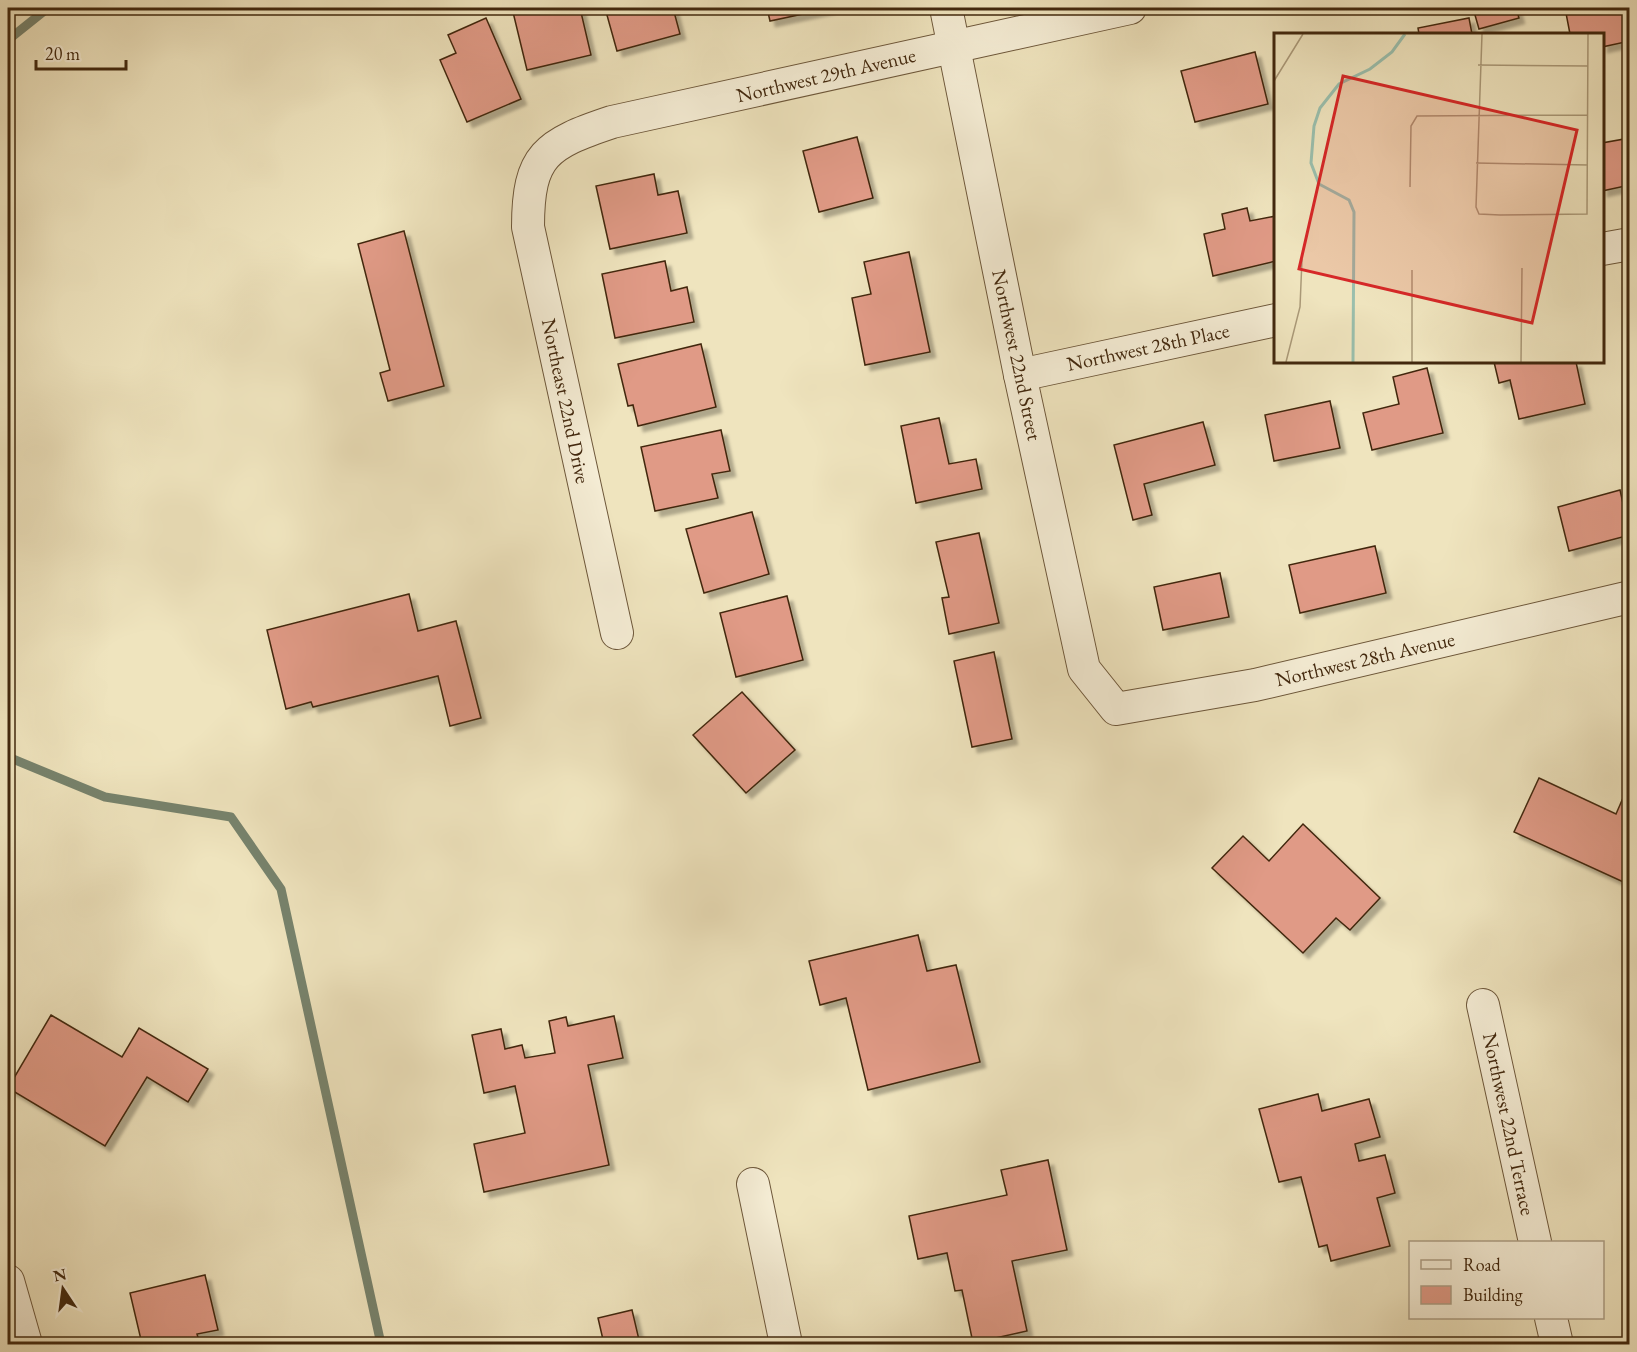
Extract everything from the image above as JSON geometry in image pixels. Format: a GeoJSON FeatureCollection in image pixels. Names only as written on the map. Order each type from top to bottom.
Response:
{"type":"FeatureCollection","features":[{"type":"Feature","properties":{"kind":"street","name":"Northwest 22nd Street"},"geometry":{"type":"LineString","coordinates":[[946,8],[1020,375],[1084,669],[1106,695]]}},
{"type":"Feature","properties":{"kind":"street","name":"Northwest 29th Avenue"},"geometry":{"type":"LineString","coordinates":[[534,168],[550,150],[572,135],[612,122],[1130,8]]}},
{"type":"Feature","properties":{"kind":"street","name":"Northeast 22nd Drive"},"geometry":{"type":"LineString","coordinates":[[534,168],[528,194],[528,227],[616,633]]}},
{"type":"Feature","properties":{"kind":"street"},"geometry":{"type":"LineString","coordinates":[[1604,249],[1629,244]]}},
{"type":"Feature","properties":{"kind":"street","name":"Northwest 28th Place"},"geometry":{"type":"LineString","coordinates":[[1020,375],[1274,320]]}},
{"type":"Feature","properties":{"kind":"street","name":"Northwest 28th Avenue"},"geometry":{"type":"LineString","coordinates":[[1106,695],[1116,709],[1255,685],[1629,597]]}},
{"type":"Feature","properties":{"kind":"street","name":"Northwest 22nd Terrace"},"geometry":{"type":"LineString","coordinates":[[1484,1005],[1535,1241]]}},
{"type":"Feature","properties":{"kind":"street"},"geometry":{"type":"LineString","coordinates":[[753,1184],[786,1344]]}},
{"type":"Feature","properties":{"kind":"street"},"geometry":{"type":"LineString","coordinates":[[8,1281],[26,1344]]}},
{"type":"Feature","properties":{"kind":"street"},"geometry":{"type":"LineString","coordinates":[[1551,1319],[1557,1344]]}},
{"type":"Feature","properties":{"kind":"building"},"geometry":{"type":"Polygon","coordinates":[[[512,8],[580,8],[591,55],[527,70],[512,8]]]}},
{"type":"Feature","properties":{"kind":"building"},"geometry":{"type":"Polygon","coordinates":[[[605,8],[673,8],[680,34],[617,51],[605,8]]]}},
{"type":"Feature","properties":{"kind":"building"},"geometry":{"type":"Polygon","coordinates":[[[767,8],[831,8],[770,21],[767,8]]]}},
{"type":"Feature","properties":{"kind":"building"},"geometry":{"type":"Polygon","coordinates":[[[1473,8],[1516,8],[1519,18],[1479,29],[1473,8]]]}},
{"type":"Feature","properties":{"kind":"building"},"geometry":{"type":"Polygon","coordinates":[[[1565,8],[1630,8],[1630,41],[1604,47],[1604,33],[1570,33],[1565,8]]]}},
{"type":"Feature","properties":{"kind":"building"},"geometry":{"type":"Polygon","coordinates":[[[486,18],[521,99],[467,122],[440,60],[456,53],[448,35],[486,18]]]}},
{"type":"Feature","properties":{"kind":"building"},"geometry":{"type":"Polygon","coordinates":[[[1469,18],[1472,33],[1419,33],[1418,28],[1469,18]]]}},
{"type":"Feature","properties":{"kind":"building"},"geometry":{"type":"Polygon","coordinates":[[[1255,52],[1268,104],[1195,122],[1181,71],[1255,52]]]}},
{"type":"Feature","properties":{"kind":"building"},"geometry":{"type":"Polygon","coordinates":[[[857,137],[873,198],[819,212],[803,151],[857,137]]]}},
{"type":"Feature","properties":{"kind":"building"},"geometry":{"type":"Polygon","coordinates":[[[1630,138],[1630,185],[1604,191],[1604,143],[1630,138]]]}},
{"type":"Feature","properties":{"kind":"building"},"geometry":{"type":"Polygon","coordinates":[[[654,174],[658,195],[678,191],[687,233],[610,249],[596,186],[654,174]]]}},
{"type":"Feature","properties":{"kind":"building"},"geometry":{"type":"Polygon","coordinates":[[[1247,208],[1250,221],[1274,216],[1274,261],[1213,276],[1204,234],[1225,229],[1222,214],[1247,208]]]}},
{"type":"Feature","properties":{"kind":"building"},"geometry":{"type":"Polygon","coordinates":[[[404,231],[444,386],[388,401],[380,373],[390,370],[358,244],[404,231]]]}},
{"type":"Feature","properties":{"kind":"building"},"geometry":{"type":"Polygon","coordinates":[[[909,252],[930,352],[865,365],[852,298],[871,294],[864,262],[909,252]]]}},
{"type":"Feature","properties":{"kind":"building"},"geometry":{"type":"Polygon","coordinates":[[[665,261],[671,291],[687,287],[694,322],[615,338],[602,274],[665,261]]]}},
{"type":"Feature","properties":{"kind":"building"},"geometry":{"type":"Polygon","coordinates":[[[701,344],[716,407],[638,426],[633,405],[628,406],[618,364],[701,344]]]}},
{"type":"Feature","properties":{"kind":"building"},"geometry":{"type":"Polygon","coordinates":[[[1494,363],[1576,363],[1585,404],[1519,419],[1510,380],[1499,383],[1494,363]]]}},
{"type":"Feature","properties":{"kind":"building"},"geometry":{"type":"Polygon","coordinates":[[[1427,368],[1443,433],[1372,450],[1363,413],[1399,404],[1393,377],[1427,368]]]}},
{"type":"Feature","properties":{"kind":"building"},"geometry":{"type":"Polygon","coordinates":[[[1330,401],[1340,448],[1274,461],[1265,415],[1330,401]]]}},
{"type":"Feature","properties":{"kind":"building"},"geometry":{"type":"Polygon","coordinates":[[[939,418],[949,464],[976,459],[982,489],[916,503],[901,426],[939,418]]]}},
{"type":"Feature","properties":{"kind":"building"},"geometry":{"type":"Polygon","coordinates":[[[1203,422],[1215,465],[1144,484],[1152,515],[1133,520],[1114,445],[1203,422]]]}},
{"type":"Feature","properties":{"kind":"building"},"geometry":{"type":"Polygon","coordinates":[[[721,430],[730,471],[712,474],[718,498],[655,511],[641,447],[721,430]]]}},
{"type":"Feature","properties":{"kind":"building"},"geometry":{"type":"Polygon","coordinates":[[[1620,490],[1630,535],[1569,551],[1558,507],[1620,490]]]}},
{"type":"Feature","properties":{"kind":"building"},"geometry":{"type":"Polygon","coordinates":[[[752,512],[769,574],[704,593],[686,529],[752,512]]]}},
{"type":"Feature","properties":{"kind":"building"},"geometry":{"type":"Polygon","coordinates":[[[979,533],[999,623],[949,634],[942,598],[949,597],[936,542],[979,533]]]}},
{"type":"Feature","properties":{"kind":"building"},"geometry":{"type":"Polygon","coordinates":[[[1375,546],[1386,593],[1300,613],[1289,565],[1375,546]]]}},
{"type":"Feature","properties":{"kind":"building"},"geometry":{"type":"Polygon","coordinates":[[[1220,573],[1229,617],[1163,630],[1154,587],[1220,573]]]}},
{"type":"Feature","properties":{"kind":"building"},"geometry":{"type":"Polygon","coordinates":[[[409,594],[418,631],[456,621],[481,718],[450,726],[438,676],[313,707],[311,702],[286,709],[267,630],[409,594]]]}},
{"type":"Feature","properties":{"kind":"building"},"geometry":{"type":"Polygon","coordinates":[[[787,596],[803,660],[736,677],[720,613],[787,596]]]}},
{"type":"Feature","properties":{"kind":"building"},"geometry":{"type":"Polygon","coordinates":[[[994,652],[1012,739],[972,747],[954,661],[994,652]]]}},
{"type":"Feature","properties":{"kind":"building"},"geometry":{"type":"Polygon","coordinates":[[[742,692],[795,750],[746,793],[693,735],[742,692]]]}},
{"type":"Feature","properties":{"kind":"building"},"geometry":{"type":"Polygon","coordinates":[[[1539,778],[1616,814],[1623,798],[1630,800],[1630,885],[1514,832],[1539,778]]]}},
{"type":"Feature","properties":{"kind":"building"},"geometry":{"type":"Polygon","coordinates":[[[1303,824],[1380,898],[1350,930],[1336,918],[1303,953],[1212,868],[1243,836],[1269,861],[1303,824]]]}},
{"type":"Feature","properties":{"kind":"building"},"geometry":{"type":"Polygon","coordinates":[[[918,935],[927,971],[956,965],[980,1062],[868,1090],[846,998],[820,1005],[809,961],[918,935]]]}},
{"type":"Feature","properties":{"kind":"building"},"geometry":{"type":"Polygon","coordinates":[[[51,1015],[122,1057],[139,1028],[208,1069],[188,1102],[147,1077],[105,1146],[8,1088],[51,1015]]]}},
{"type":"Feature","properties":{"kind":"building"},"geometry":{"type":"Polygon","coordinates":[[[614,1016],[623,1058],[588,1065],[609,1165],[484,1192],[474,1144],[525,1133],[515,1086],[484,1093],[472,1035],[501,1029],[505,1049],[522,1045],[525,1058],[555,1053],[549,1021],[566,1017],[568,1026],[614,1016]]]}},
{"type":"Feature","properties":{"kind":"building"},"geometry":{"type":"Polygon","coordinates":[[[1318,1094],[1322,1111],[1369,1099],[1380,1137],[1355,1144],[1359,1161],[1385,1155],[1395,1193],[1377,1198],[1390,1246],[1331,1261],[1327,1245],[1319,1247],[1301,1177],[1279,1182],[1259,1109],[1318,1094]]]}},
{"type":"Feature","properties":{"kind":"building"},"geometry":{"type":"Polygon","coordinates":[[[1048,1160],[1067,1250],[1012,1261],[1027,1331],[973,1343],[962,1290],[955,1291],[947,1253],[918,1259],[909,1216],[1007,1195],[1001,1170],[1048,1160]]]}},
{"type":"Feature","properties":{"kind":"building"},"geometry":{"type":"Polygon","coordinates":[[[205,1275],[218,1330],[197,1334],[200,1344],[142,1344],[130,1293],[205,1275]]]}},
{"type":"Feature","properties":{"kind":"building"},"geometry":{"type":"Polygon","coordinates":[[[632,1310],[640,1344],[604,1344],[598,1318],[632,1310]]]}},
{"type":"Feature","properties":{"kind":"waterway"},"geometry":{"type":"LineString","coordinates":[[8,40],[48,8]]}},
{"type":"Feature","properties":{"kind":"waterway"},"geometry":{"type":"LineString","coordinates":[[8,757],[105,797],[231,817],[281,889],[381,1344]]}}]}
